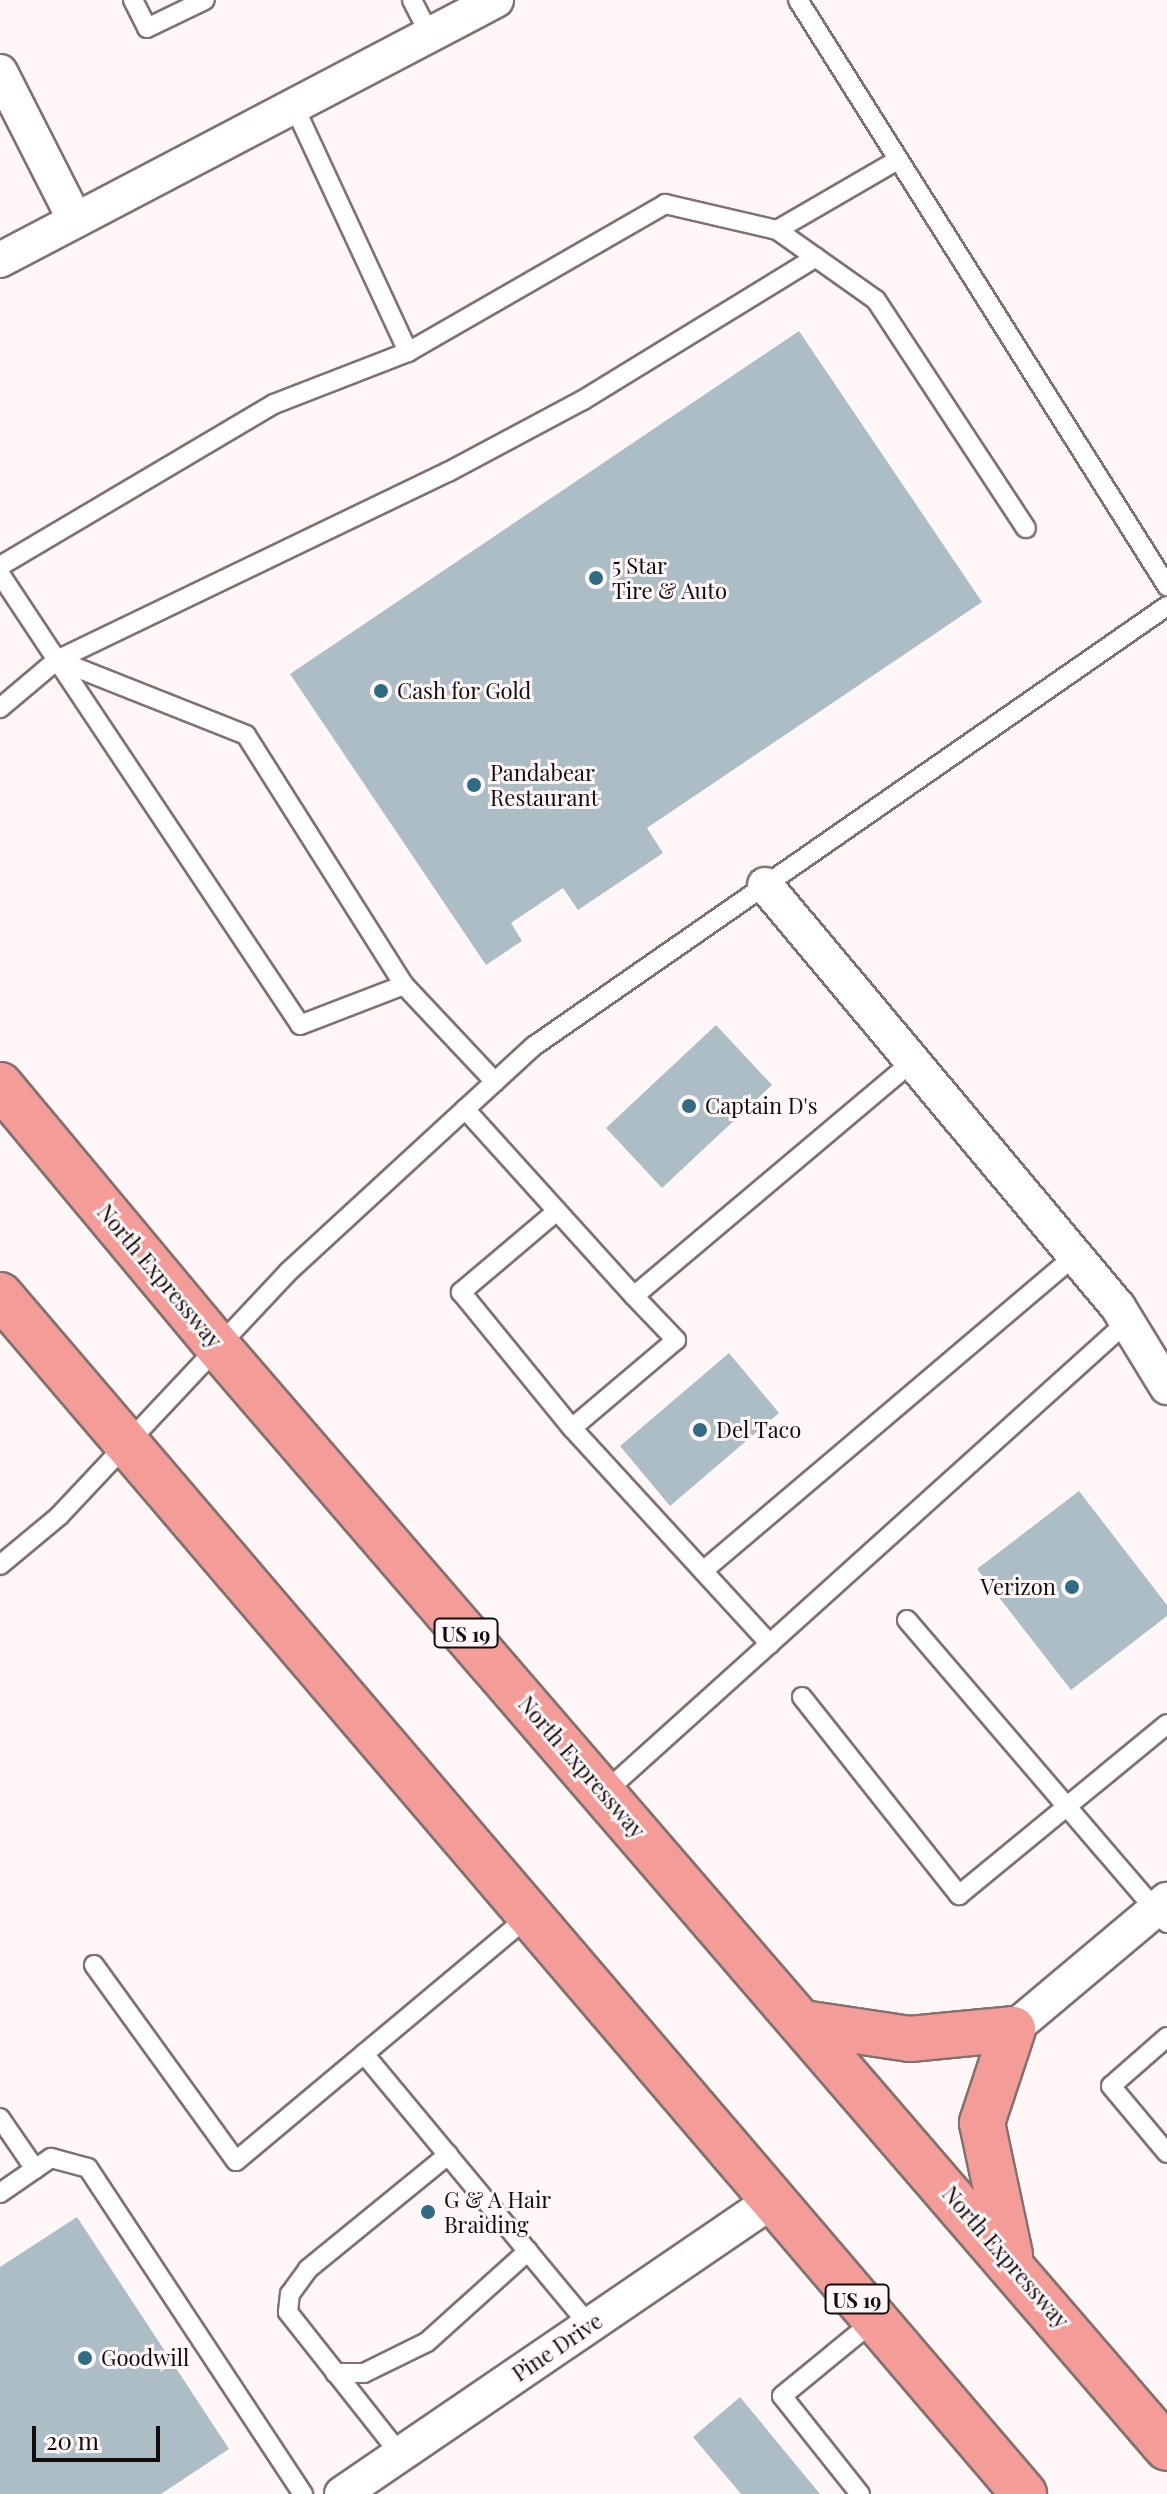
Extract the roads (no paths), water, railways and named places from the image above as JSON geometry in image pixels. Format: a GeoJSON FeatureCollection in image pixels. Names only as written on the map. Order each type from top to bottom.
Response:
{"type":"FeatureCollection","features":[{"type":"Feature","properties":{"kind":"highway","name":"North Expressway"},"geometry":{"type":"LineString","coordinates":[[0,1085],[219,1348],[1012,2261],[1167,2448]]}},
{"type":"Feature","properties":{"kind":"highway","name":"US 19"},"geometry":{"type":"LineString","coordinates":[[0,1295],[1024,2494]]}},
{"type":"Feature","properties":{"kind":"highway"},"geometry":{"type":"LineString","coordinates":[[803,2023],[910,2039],[1013,2029],[982,2123],[1012,2261]]}},
{"type":"Feature","properties":{"kind":"street"},"geometry":{"type":"LineString","coordinates":[[0,260],[496,0]]}},
{"type":"Feature","properties":{"kind":"street"},"geometry":{"type":"LineString","coordinates":[[0,72],[75,220]]}},
{"type":"Feature","properties":{"kind":"street"},"geometry":{"type":"LineString","coordinates":[[765,885],[1075,1256],[1127,1322],[1167,1387]]}},
{"type":"Feature","properties":{"kind":"street"},"geometry":{"type":"LineString","coordinates":[[1013,2029],[1164,1911]]}},
{"type":"Feature","properties":{"kind":"street","name":"Pine Drive"},"geometry":{"type":"LineString","coordinates":[[342,2494],[773,2200]]}},
{"type":"Feature","properties":{"kind":"lane"},"geometry":{"type":"LineString","coordinates":[[133,0],[147,28],[205,0]]}},
{"type":"Feature","properties":{"kind":"lane"},"geometry":{"type":"LineString","coordinates":[[412,0],[430,35]]}},
{"type":"Feature","properties":{"kind":"lane"},"geometry":{"type":"LineString","coordinates":[[798,0],[896,161],[1167,586]]}},
{"type":"Feature","properties":{"kind":"lane"},"geometry":{"type":"LineString","coordinates":[[294,106],[408,352]]}},
{"type":"Feature","properties":{"kind":"lane"},"geometry":{"type":"LineString","coordinates":[[777,230],[896,161]]}},
{"type":"Feature","properties":{"kind":"lane"},"geometry":{"type":"LineString","coordinates":[[0,566],[274,404],[408,352],[665,204],[777,230],[876,300],[1026,528]]}},
{"type":"Feature","properties":{"kind":"lane"},"geometry":{"type":"LineString","coordinates":[[0,708],[57,660],[448,472],[583,400],[816,257]]}},
{"type":"Feature","properties":{"kind":"lane"},"geometry":{"type":"LineString","coordinates":[[0,574],[300,1025],[404,985]]}},
{"type":"Feature","properties":{"kind":"lane"},"geometry":{"type":"LineString","coordinates":[[0,1565],[59,1516],[288,1272],[534,1046],[1167,606]]}},
{"type":"Feature","properties":{"kind":"lane"},"geometry":{"type":"LineString","coordinates":[[57,660],[246,735],[404,985],[495,1082]]}},
{"type":"Feature","properties":{"kind":"lane"},"geometry":{"type":"LineString","coordinates":[[634,1296],[913,1061]]}},
{"type":"Feature","properties":{"kind":"lane"},"geometry":{"type":"LineString","coordinates":[[465,1109],[676,1340],[572,1428]]}},
{"type":"Feature","properties":{"kind":"lane"},"geometry":{"type":"LineString","coordinates":[[557,1211],[461,1292],[572,1428],[770,1644]]}},
{"type":"Feature","properties":{"kind":"lane"},"geometry":{"type":"LineString","coordinates":[[703,1571],[1075,1256]]}},
{"type":"Feature","properties":{"kind":"lane"},"geometry":{"type":"LineString","coordinates":[[604,1793],[1127,1322]]}},
{"type":"Feature","properties":{"kind":"lane"},"geometry":{"type":"LineString","coordinates":[[907,1620],[1068,1806],[1164,1911]]}},
{"type":"Feature","properties":{"kind":"lane"},"geometry":{"type":"LineString","coordinates":[[802,1697],[959,1895],[1167,1724]]}},
{"type":"Feature","properties":{"kind":"lane"},"geometry":{"type":"LineString","coordinates":[[94,1965],[236,2161],[529,1916]]}},
{"type":"Feature","properties":{"kind":"lane"},"geometry":{"type":"LineString","coordinates":[[1167,2037],[1111,2086],[1167,2153]]}},
{"type":"Feature","properties":{"kind":"lane"},"geometry":{"type":"LineString","coordinates":[[364,2054],[589,2325]]}},
{"type":"Feature","properties":{"kind":"lane"},"geometry":{"type":"LineString","coordinates":[[0,2118],[35,2169]]}},
{"type":"Feature","properties":{"kind":"lane"},"geometry":{"type":"LineString","coordinates":[[400,2454],[288,2312],[290,2294],[308,2269],[448,2155]]}},
{"type":"Feature","properties":{"kind":"lane"},"geometry":{"type":"LineString","coordinates":[[0,2193],[51,2158],[88,2168],[303,2494]]}},
{"type":"Feature","properties":{"kind":"lane"},"geometry":{"type":"LineString","coordinates":[[335,2373],[364,2373],[427,2342],[528,2251]]}},
{"type":"Feature","properties":{"kind":"lane"},"geometry":{"type":"LineString","coordinates":[[860,2494],[782,2396],[875,2320]]}},
{"type":"Feature","properties":{"kind":"place","name":"5 Star Tire & Auto"},"geometry":{"type":"Point","coordinates":[596,578]}},
{"type":"Feature","properties":{"kind":"place","name":"Cash for Gold"},"geometry":{"type":"Point","coordinates":[381,691]}},
{"type":"Feature","properties":{"kind":"place","name":"Pandabear Restaurant"},"geometry":{"type":"Point","coordinates":[474,785]}},
{"type":"Feature","properties":{"kind":"place","name":"Captain D's"},"geometry":{"type":"Point","coordinates":[689,1106]}},
{"type":"Feature","properties":{"kind":"place","name":"Del Taco"},"geometry":{"type":"Point","coordinates":[700,1430]}},
{"type":"Feature","properties":{"kind":"place","name":"Verizon"},"geometry":{"type":"Point","coordinates":[1072,1587]}},
{"type":"Feature","properties":{"kind":"place","name":"G & A Hair Braiding"},"geometry":{"type":"Point","coordinates":[428,2212]}},
{"type":"Feature","properties":{"kind":"place","name":"Goodwill"},"geometry":{"type":"Point","coordinates":[85,2358]}}]}
